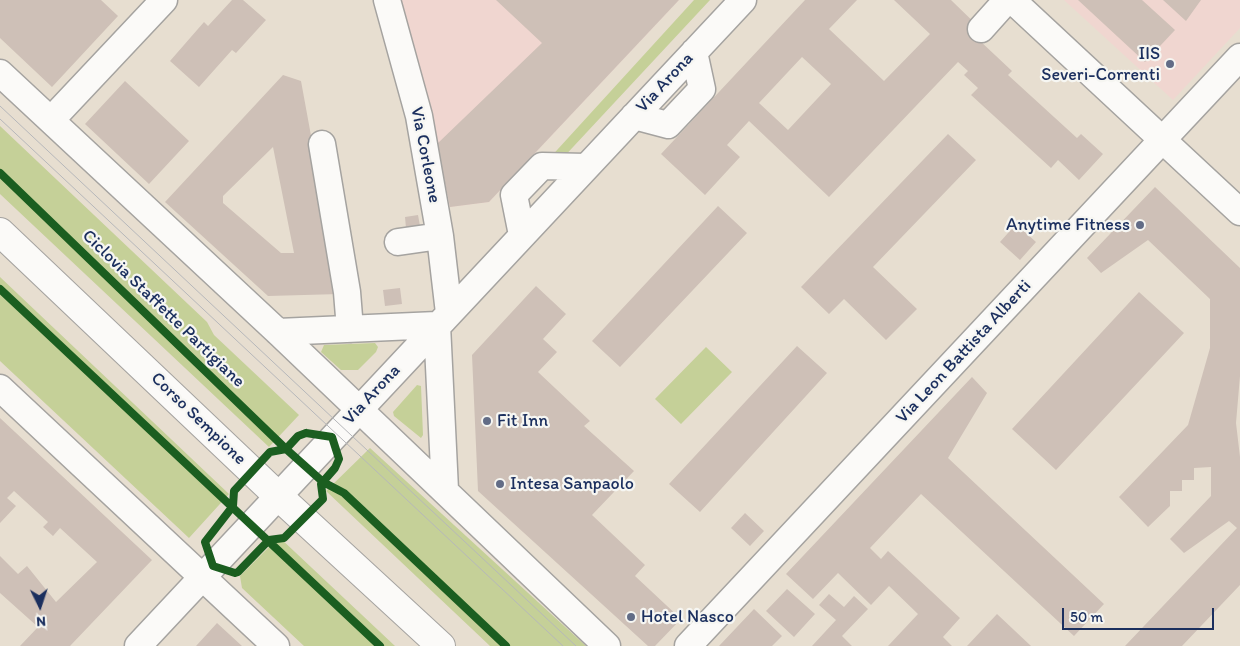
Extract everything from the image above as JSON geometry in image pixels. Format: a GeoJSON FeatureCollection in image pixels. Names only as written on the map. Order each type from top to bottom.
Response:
{"type":"FeatureCollection","features":[{"type":"Feature","properties":{"kind":"main road","name":"Corso Sempione"},"geometry":{"type":"LineString","coordinates":[[0,232],[277,495],[441,646]]}},
{"type":"Feature","properties":{"kind":"street"},"geometry":{"type":"LineString","coordinates":[[51,120],[164,0]]}},
{"type":"Feature","properties":{"kind":"street","name":"Via Corleone"},"geometry":{"type":"LineString","coordinates":[[387,0],[419,116],[440,236],[443,319]]}},
{"type":"Feature","properties":{"kind":"street","name":"Via Arona"},"geometry":{"type":"LineString","coordinates":[[138,646],[277,495],[743,0]]}},
{"type":"Feature","properties":{"kind":"street"},"geometry":{"type":"LineString","coordinates":[[981,29],[1007,0]]}},
{"type":"Feature","properties":{"kind":"street"},"geometry":{"type":"LineString","coordinates":[[1012,0],[1240,212]]}},
{"type":"Feature","properties":{"kind":"street","name":"Via Leon Battista Alberti"},"geometry":{"type":"LineString","coordinates":[[688,646],[1240,57]]}},
{"type":"Feature","properties":{"kind":"street"},"geometry":{"type":"LineString","coordinates":[[0,73],[278,332],[607,646]]}},
{"type":"Feature","properties":{"kind":"street"},"geometry":{"type":"LineString","coordinates":[[322,144],[347,292],[350,329]]}},
{"type":"Feature","properties":{"kind":"street"},"geometry":{"type":"LineString","coordinates":[[398,242],[440,236]]}},
{"type":"Feature","properties":{"kind":"street"},"geometry":{"type":"LineString","coordinates":[[278,332],[350,329],[443,319],[445,490]]}},
{"type":"Feature","properties":{"kind":"street"},"geometry":{"type":"LineString","coordinates":[[0,388],[276,646]]}},
{"type":"Feature","properties":{"kind":"shaded area"},"geometry":{"type":"Polygon","coordinates":[[[401,0],[679,0],[489,202],[450,207],[424,84],[401,0]]]}},
{"type":"Feature","properties":{"kind":"shaded area","name":"IIS Severi-Correnti"},"geometry":{"type":"Polygon","coordinates":[[[1064,0],[1240,0],[1240,28],[1173,100],[1064,0]]]}},
{"type":"Feature","properties":{"kind":"green space"},"geometry":{"type":"Polygon","coordinates":[[[694,0],[710,0],[560,161],[547,161],[694,0]]]}},
{"type":"Feature","properties":{"kind":"green space"},"geometry":{"type":"Polygon","coordinates":[[[0,126],[207,322],[214,335],[299,415],[269,447],[0,194],[0,126]]]}},
{"type":"Feature","properties":{"kind":"green space"},"geometry":{"type":"Polygon","coordinates":[[[0,277],[229,494],[189,538],[0,361],[0,277]]]}},
{"type":"Feature","properties":{"kind":"green space"},"geometry":{"type":"Polygon","coordinates":[[[375,343],[378,347],[376,352],[358,370],[341,370],[321,352],[324,345],[375,343]]]}},
{"type":"Feature","properties":{"kind":"green space"},"geometry":{"type":"Polygon","coordinates":[[[706,347],[732,372],[681,424],[655,399],[706,347]]]}},
{"type":"Feature","properties":{"kind":"green space"},"geometry":{"type":"Polygon","coordinates":[[[417,385],[421,386],[423,435],[421,438],[394,416],[393,412],[417,385]]]}},
{"type":"Feature","properties":{"kind":"green space"},"geometry":{"type":"Polygon","coordinates":[[[370,448],[586,646],[490,646],[326,491],[370,448]]]}},
{"type":"Feature","properties":{"kind":"green space"},"geometry":{"type":"Polygon","coordinates":[[[279,537],[395,646],[304,646],[242,588],[240,576],[279,537]]]}},
{"type":"Feature","properties":{"kind":"building"},"geometry":{"type":"Polygon","coordinates":[[[0,0],[101,0],[118,16],[52,87],[0,38],[0,0]]]}},
{"type":"Feature","properties":{"kind":"building"},"geometry":{"type":"Polygon","coordinates":[[[232,0],[243,0],[266,20],[236,53],[232,50],[199,87],[170,61],[204,22],[208,26],[232,0]]]}},
{"type":"Feature","properties":{"kind":"building"},"geometry":{"type":"Polygon","coordinates":[[[496,0],[679,0],[489,202],[450,207],[437,144],[542,43],[496,0]]]}},
{"type":"Feature","properties":{"kind":"building"},"geometry":{"type":"Polygon","coordinates":[[[805,0],[857,0],[829,29],[884,81],[930,34],[894,0],[951,0],[985,33],[979,40],[1012,71],[1008,75],[1077,138],[1081,134],[1103,154],[1079,180],[1058,160],[1051,168],[971,95],[978,88],[964,75],[968,71],[958,62],[829,197],[749,121],[727,145],[740,157],[705,195],[661,154],[805,0]],[[802,57],[759,103],[788,130],[831,84],[802,57]]]}},
{"type":"Feature","properties":{"kind":"building"},"geometry":{"type":"Polygon","coordinates":[[[1078,0],[1142,0],[1175,30],[1145,62],[1078,0]]]}},
{"type":"Feature","properties":{"kind":"building"},"geometry":{"type":"Polygon","coordinates":[[[1163,0],[1201,0],[1186,21],[1163,0]]]}},
{"type":"Feature","properties":{"kind":"building"},"geometry":{"type":"Polygon","coordinates":[[[283,75],[301,81],[340,294],[268,296],[165,202],[283,75]],[[273,147],[223,196],[223,203],[281,253],[294,253],[273,147]]]}},
{"type":"Feature","properties":{"kind":"building"},"geometry":{"type":"Polygon","coordinates":[[[125,81],[189,141],[149,184],[85,124],[125,81]]]}},
{"type":"Feature","properties":{"kind":"building"},"geometry":{"type":"Polygon","coordinates":[[[948,134],[976,160],[873,267],[917,309],[886,340],[844,299],[829,314],[801,287],[948,134]]]}},
{"type":"Feature","properties":{"kind":"building"},"geometry":{"type":"Polygon","coordinates":[[[1155,187],[1240,268],[1240,376],[1236,423],[1240,457],[1240,585],[1182,646],[1125,646],[1237,528],[1229,521],[1184,553],[1170,539],[1211,496],[1211,467],[1194,468],[1194,480],[1182,480],[1182,491],[1170,491],[1170,506],[1148,527],[1119,497],[1188,425],[1210,348],[1210,299],[1148,240],[1101,273],[1087,258],[1155,187]]]}},
{"type":"Feature","properties":{"kind":"building"},"geometry":{"type":"Polygon","coordinates":[[[718,206],[747,233],[620,367],[592,341],[718,206]]]}},
{"type":"Feature","properties":{"kind":"building"},"geometry":{"type":"Polygon","coordinates":[[[418,215],[420,226],[406,228],[405,217],[418,215]]]}},
{"type":"Feature","properties":{"kind":"building"},"geometry":{"type":"Polygon","coordinates":[[[1016,224],[1036,242],[1020,260],[1000,242],[1016,224]]]}},
{"type":"Feature","properties":{"kind":"building"},"geometry":{"type":"Polygon","coordinates":[[[536,286],[566,314],[543,339],[557,352],[538,372],[590,421],[584,426],[634,471],[592,515],[645,565],[635,576],[681,619],[655,646],[648,646],[478,491],[472,355],[536,286]]]}},
{"type":"Feature","properties":{"kind":"building"},"geometry":{"type":"Polygon","coordinates":[[[400,288],[402,304],[385,306],[383,290],[400,288]]]}},
{"type":"Feature","properties":{"kind":"building"},"geometry":{"type":"Polygon","coordinates":[[[1139,292],[1184,333],[1056,470],[1012,429],[1139,292]]]}},
{"type":"Feature","properties":{"kind":"building"},"geometry":{"type":"Polygon","coordinates":[[[797,346],[827,373],[700,512],[669,484],[797,346]]]}},
{"type":"Feature","properties":{"kind":"building"},"geometry":{"type":"Polygon","coordinates":[[[972,377],[987,393],[948,458],[1104,604],[1074,636],[921,494],[870,548],[881,559],[888,551],[960,618],[943,637],[952,646],[888,646],[918,614],[889,586],[871,605],[838,573],[813,599],[786,574],[972,377]]]}},
{"type":"Feature","properties":{"kind":"building"},"geometry":{"type":"Polygon","coordinates":[[[0,418],[152,560],[70,646],[20,646],[38,627],[0,593],[0,556],[18,574],[27,566],[56,602],[97,562],[60,528],[53,536],[43,527],[48,522],[14,491],[7,498],[16,506],[0,523],[0,418]]]}},
{"type":"Feature","properties":{"kind":"building"},"geometry":{"type":"Polygon","coordinates":[[[745,513],[764,531],[750,546],[731,528],[745,513]]]}},
{"type":"Feature","properties":{"kind":"building"},"geometry":{"type":"Polygon","coordinates":[[[787,589],[815,614],[794,637],[766,611],[787,589]]]}},
{"type":"Feature","properties":{"kind":"building"},"geometry":{"type":"Polygon","coordinates":[[[829,594],[844,607],[854,596],[868,609],[842,636],[852,646],[812,646],[836,620],[819,605],[829,594]]]}},
{"type":"Feature","properties":{"kind":"building"},"geometry":{"type":"Polygon","coordinates":[[[754,609],[782,636],[772,646],[719,646],[754,609]]]}},
{"type":"Feature","properties":{"kind":"building"},"geometry":{"type":"Polygon","coordinates":[[[997,614],[1031,646],[967,646],[997,614]]]}},
{"type":"Feature","properties":{"kind":"building"},"geometry":{"type":"Polygon","coordinates":[[[217,623],[242,646],[196,646],[217,623]]]}},
{"type":"Feature","properties":{"kind":"tram line"},"geometry":{"type":"LineString","coordinates":[[0,106],[576,646]]}},
{"type":"Feature","properties":{"kind":"tram line"},"geometry":{"type":"LineString","coordinates":[[0,119],[563,646]]}},
{"type":"Feature","properties":{"kind":"cycle path","name":"Ciclovia Staffette Partigiane"},"geometry":{"type":"LineString","coordinates":[[0,173],[286,449],[323,482],[344,493],[506,646]]}},
{"type":"Feature","properties":{"kind":"cycle path"},"geometry":{"type":"LineString","coordinates":[[0,289],[380,646]]}},
{"type":"Feature","properties":{"kind":"cycle path"},"geometry":{"type":"LineString","coordinates":[[306,433],[332,437],[339,459],[335,468],[321,484],[323,499],[284,538],[269,540],[238,572],[235,573],[213,566],[205,542],[233,506],[234,491],[270,452],[286,449],[298,436],[306,433]]}},
{"type":"Feature","properties":{"kind":"place","name":"IIS Severi-Correnti"},"geometry":{"type":"Point","coordinates":[1170,64]}},
{"type":"Feature","properties":{"kind":"place","name":"Anytime Fitness"},"geometry":{"type":"Point","coordinates":[1140,225]}},
{"type":"Feature","properties":{"kind":"place","name":"Fit Inn"},"geometry":{"type":"Point","coordinates":[487,421]}},
{"type":"Feature","properties":{"kind":"place","name":"Intesa Sanpaolo"},"geometry":{"type":"Point","coordinates":[500,484]}},
{"type":"Feature","properties":{"kind":"place","name":"Hotel Nasco"},"geometry":{"type":"Point","coordinates":[631,617]}}]}
